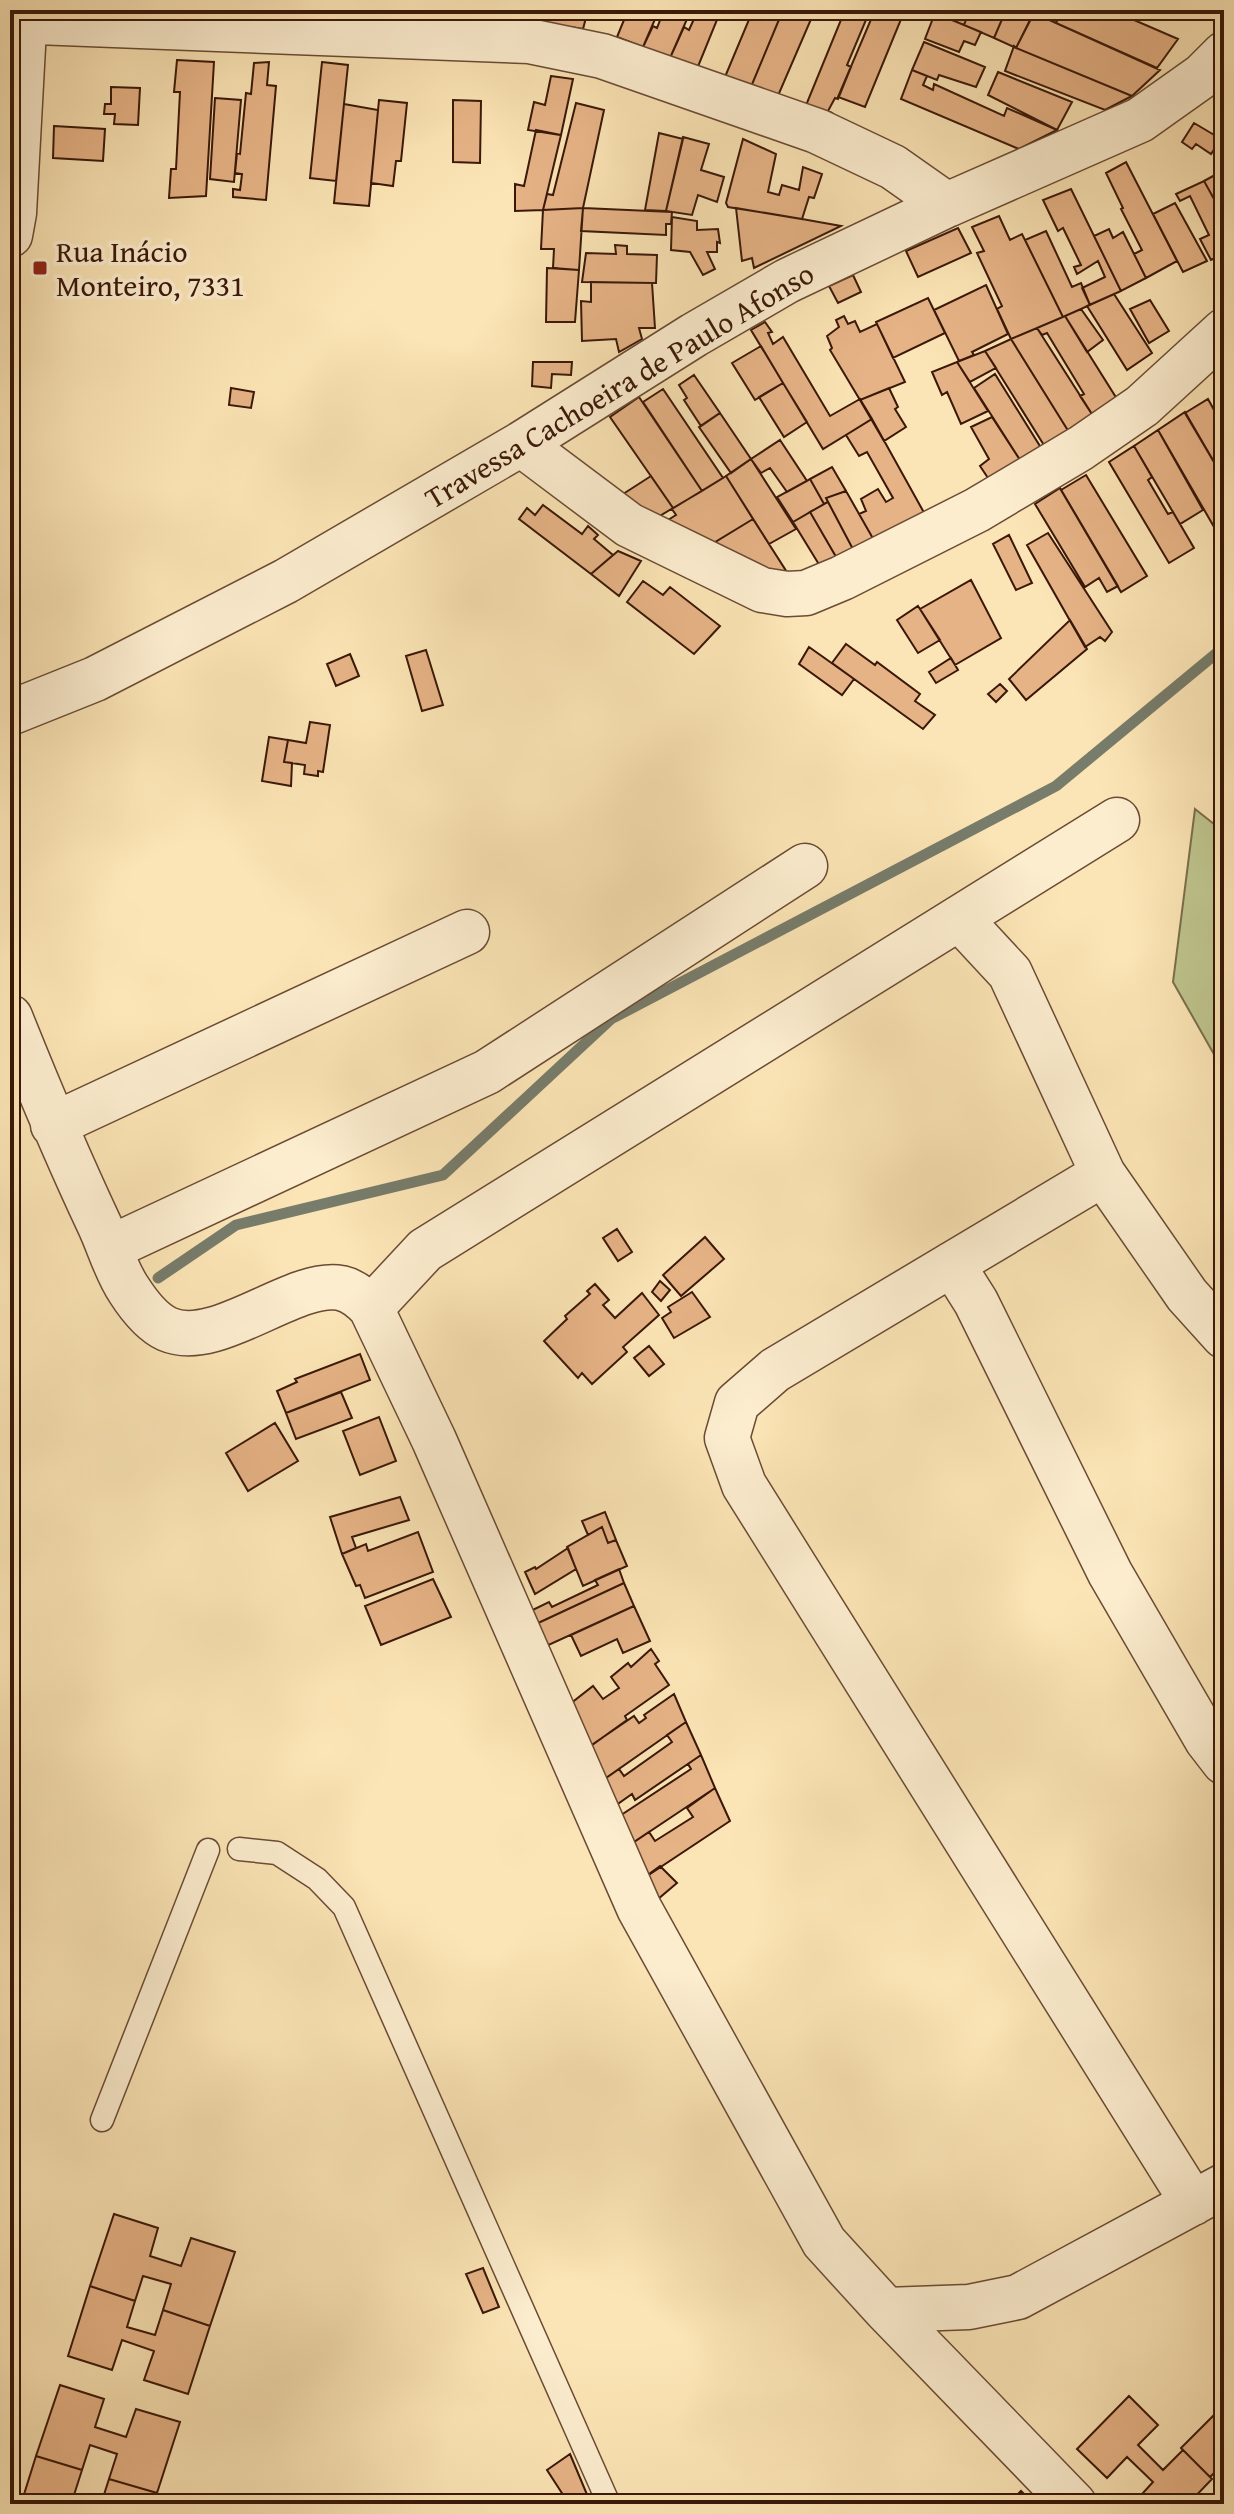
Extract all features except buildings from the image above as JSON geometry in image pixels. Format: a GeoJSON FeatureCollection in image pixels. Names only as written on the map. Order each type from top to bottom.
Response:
{"type":"FeatureCollection","features":[{"type":"Feature","properties":{"kind":"street"},"geometry":{"type":"LineString","coordinates":[[10,235],[14,213],[20,18],[529,41],[602,56],[817,131],[893,167],[947,205]]}},
{"type":"Feature","properties":{"kind":"street","name":"Travessa Cachoeira de Paulo Afonso"},"geometry":{"type":"LineString","coordinates":[[10,713],[95,679],[286,581],[521,444],[694,335],[787,281],[947,205],[1140,120],[1202,76],[1224,54]]}},
{"type":"Feature","properties":{"kind":"street"},"geometry":{"type":"LineString","coordinates":[[521,444],[629,525],[762,590],[806,593],[977,510],[1081,448],[1142,406],[1224,331]]}},
{"type":"Feature","properties":{"kind":"street"},"geometry":{"type":"LineString","coordinates":[[371,1308],[425,1250],[1117,820]]}},
{"type":"Feature","properties":{"kind":"street"},"geometry":{"type":"LineString","coordinates":[[110,1248],[487,1072],[805,866]]}},
{"type":"Feature","properties":{"kind":"street"},"geometry":{"type":"LineString","coordinates":[[959,918],[1010,973],[1103,1174],[1187,1295],[1224,1336]]}},
{"type":"Feature","properties":{"kind":"street"},"geometry":{"type":"LineString","coordinates":[[53,1125],[467,932]]}},
{"type":"Feature","properties":{"kind":"street"},"geometry":{"type":"LineString","coordinates":[[10,1017],[53,1125],[128,1289],[151,1318],[168,1330],[198,1332],[234,1322],[291,1298],[322,1289],[341,1288],[359,1295],[371,1308],[434,1440],[639,1908],[824,2242],[1074,2504]]}},
{"type":"Feature","properties":{"kind":"street"},"geometry":{"type":"LineString","coordinates":[[886,2310],[969,2307],[1018,2297],[1209,2195],[744,1485],[727,1438],[737,1403],[775,1370],[1103,1174]]}},
{"type":"Feature","properties":{"kind":"street"},"geometry":{"type":"LineString","coordinates":[[952,1264],[976,1302],[1110,1573],[1207,1740],[1224,1762]]}},
{"type":"Feature","properties":{"kind":"lane"},"geometry":{"type":"LineString","coordinates":[[239,1849],[277,1853],[317,1879],[344,1907],[609,2504]]}},
{"type":"Feature","properties":{"kind":"lane"},"geometry":{"type":"LineString","coordinates":[[102,2120],[208,1850]]}},
{"type":"Feature","properties":{"kind":"green space"},"geometry":{"type":"Polygon","coordinates":[[[1195,809],[1224,832],[1224,1072],[1173,982],[1195,809]]]}},
{"type":"Feature","properties":{"kind":"waterway"},"geometry":{"type":"LineString","coordinates":[[158,1278],[236,1225],[443,1175],[611,1019],[1056,786],[1224,647]]}},
{"type":"Feature","properties":{"kind":"place","name":"Rua Inácio Monteiro, 7331"},"geometry":{"type":"Point","coordinates":[40,268]}}]}
